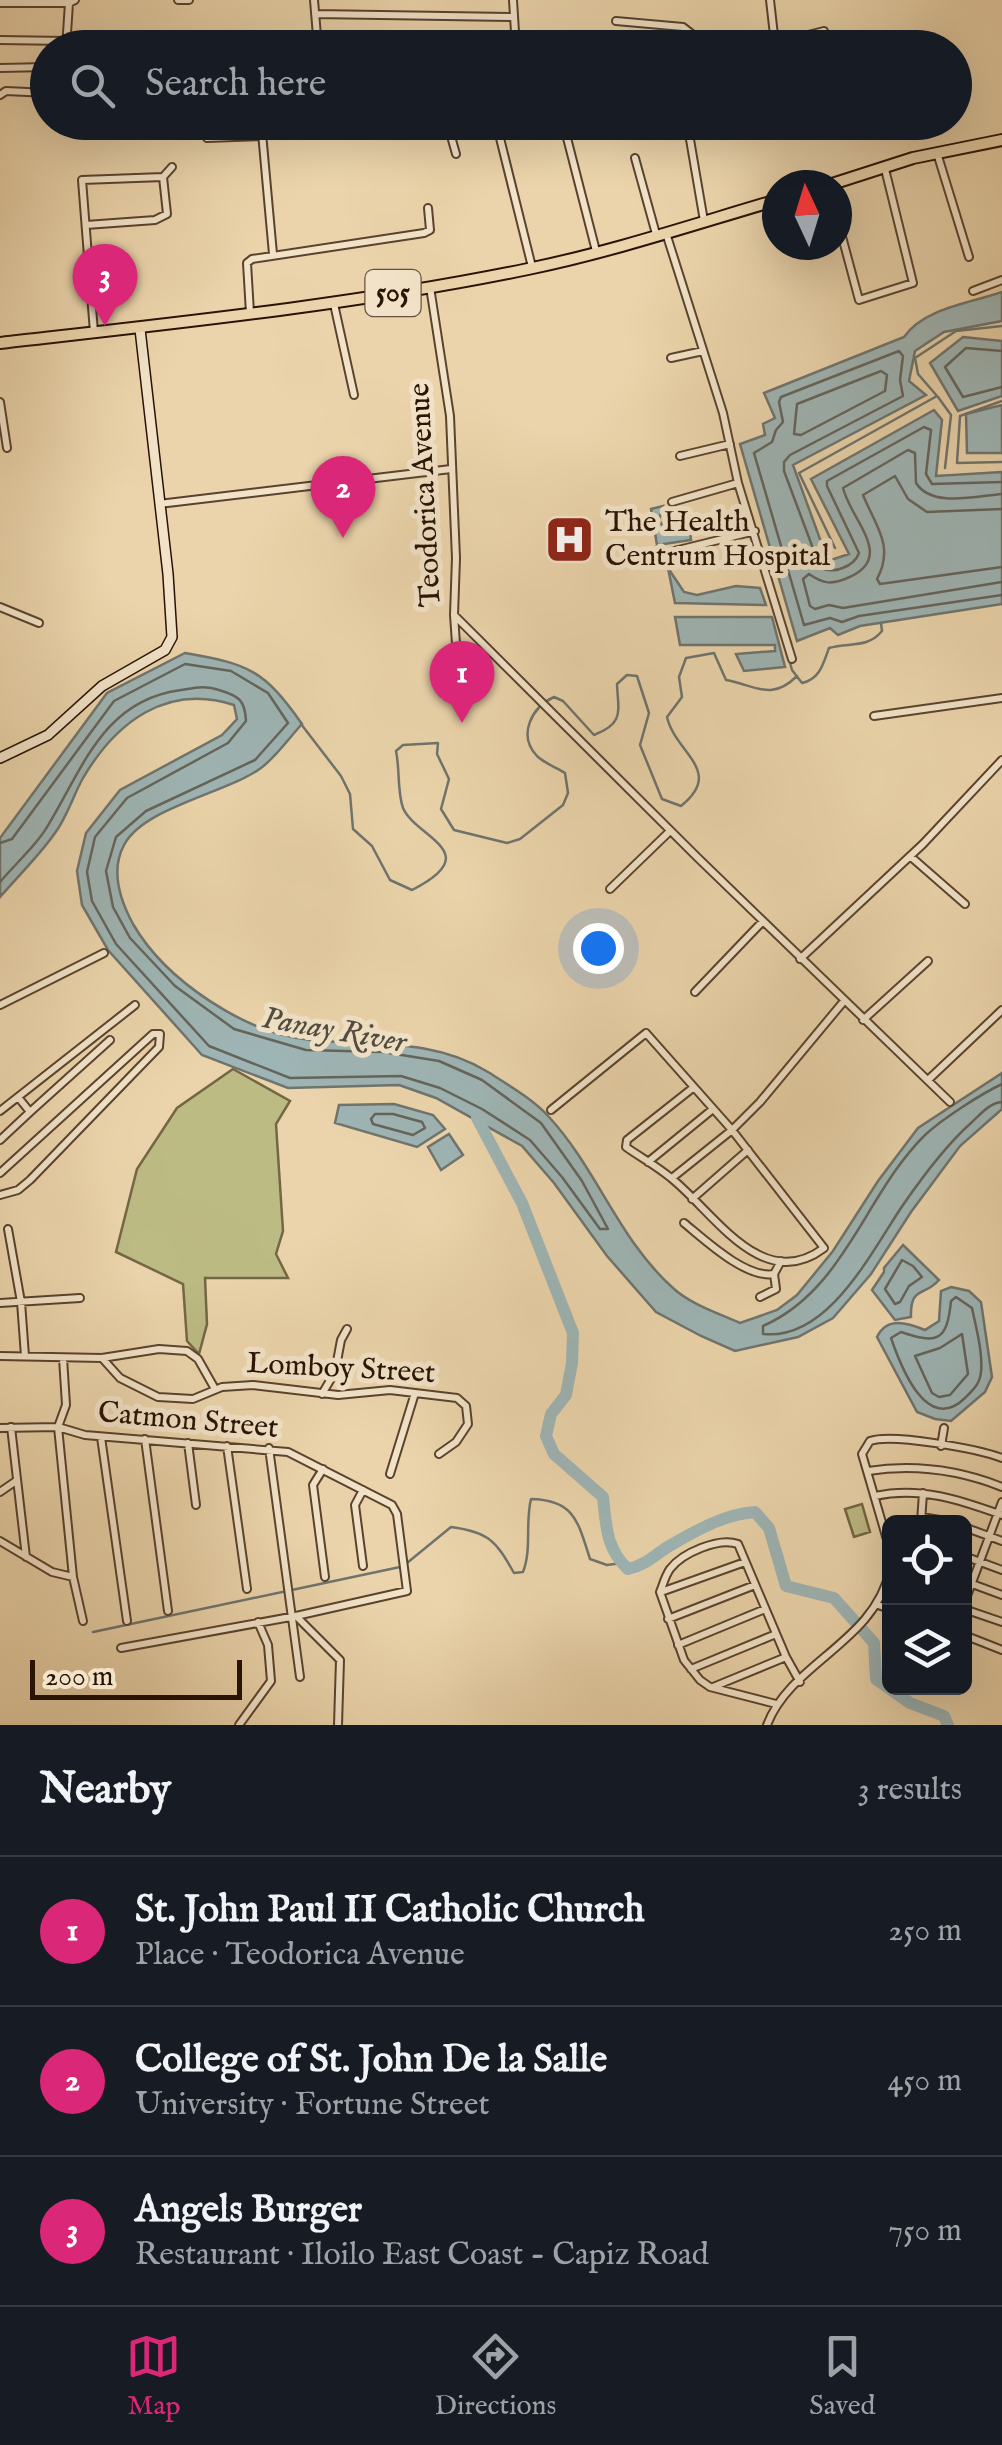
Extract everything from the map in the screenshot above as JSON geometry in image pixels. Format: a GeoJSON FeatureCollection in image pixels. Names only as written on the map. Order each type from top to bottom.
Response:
{"type":"FeatureCollection","features":[{"type":"Feature","properties":{"kind":"main road"},"geometry":{"type":"LineString","coordinates":[[852,178],[937,152],[1002,140]]}},
{"type":"Feature","properties":{"kind":"main road","name":"505"},"geometry":{"type":"LineString","coordinates":[[0,343],[140,329],[430,287],[532,268],[762,204]]}},
{"type":"Feature","properties":{"kind":"main road"},"geometry":{"type":"LineString","coordinates":[[0,758],[48,735],[102,686],[165,650],[172,637],[140,329]]}},
{"type":"Feature","properties":{"kind":"street"},"geometry":{"type":"LineString","coordinates":[[178,0],[190,0]]}},
{"type":"Feature","properties":{"kind":"street"},"geometry":{"type":"LineString","coordinates":[[314,0],[316,30]]}},
{"type":"Feature","properties":{"kind":"street"},"geometry":{"type":"LineString","coordinates":[[513,0],[515,30]]}},
{"type":"Feature","properties":{"kind":"street"},"geometry":{"type":"LineString","coordinates":[[770,0],[773,30]]}},
{"type":"Feature","properties":{"kind":"street"},"geometry":{"type":"LineString","coordinates":[[0,3],[72,2],[68,30]]}},
{"type":"Feature","properties":{"kind":"street"},"geometry":{"type":"LineString","coordinates":[[315,14],[514,17]]}},
{"type":"Feature","properties":{"kind":"street"},"geometry":{"type":"LineString","coordinates":[[616,21],[687,30]]}},
{"type":"Feature","properties":{"kind":"street"},"geometry":{"type":"LineString","coordinates":[[0,40],[30,42]]}},
{"type":"Feature","properties":{"kind":"street"},"geometry":{"type":"LineString","coordinates":[[0,68],[30,67]]}},
{"type":"Feature","properties":{"kind":"street"},"geometry":{"type":"LineString","coordinates":[[0,94],[30,92]]}},
{"type":"Feature","properties":{"kind":"street"},"geometry":{"type":"LineString","coordinates":[[262,140],[272,254]]}},
{"type":"Feature","properties":{"kind":"street"},"geometry":{"type":"LineString","coordinates":[[452,140],[456,154]]}},
{"type":"Feature","properties":{"kind":"street"},"geometry":{"type":"LineString","coordinates":[[500,140],[532,268]]}},
{"type":"Feature","properties":{"kind":"street"},"geometry":{"type":"LineString","coordinates":[[568,140],[596,251]]}},
{"type":"Feature","properties":{"kind":"street"},"geometry":{"type":"LineString","coordinates":[[690,140],[704,221]]}},
{"type":"Feature","properties":{"kind":"street"},"geometry":{"type":"LineString","coordinates":[[937,152],[969,258]]}},
{"type":"Feature","properties":{"kind":"street"},"geometry":{"type":"LineString","coordinates":[[635,158],[703,351],[738,483],[792,659]]}},
{"type":"Feature","properties":{"kind":"street"},"geometry":{"type":"LineString","coordinates":[[86,225],[155,220],[166,214],[162,178],[172,166]]}},
{"type":"Feature","properties":{"kind":"street"},"geometry":{"type":"LineString","coordinates":[[849,260],[860,300],[913,283],[885,168]]}},
{"type":"Feature","properties":{"kind":"street"},"geometry":{"type":"LineString","coordinates":[[94,332],[82,180],[162,178]]}},
{"type":"Feature","properties":{"kind":"street"},"geometry":{"type":"LineString","coordinates":[[250,314],[247,263],[272,254],[424,233],[430,230],[428,208]]}},
{"type":"Feature","properties":{"kind":"street"},"geometry":{"type":"LineString","coordinates":[[973,290],[1002,280]]}},
{"type":"Feature","properties":{"kind":"street","name":"Teodorica Avenue"},"geometry":{"type":"LineString","coordinates":[[430,287],[450,416],[460,701]]}},
{"type":"Feature","properties":{"kind":"street"},"geometry":{"type":"LineString","coordinates":[[334,302],[354,395]]}},
{"type":"Feature","properties":{"kind":"street"},"geometry":{"type":"LineString","coordinates":[[671,358],[703,351]]}},
{"type":"Feature","properties":{"kind":"street"},"geometry":{"type":"LineString","coordinates":[[0,402],[7,448]]}},
{"type":"Feature","properties":{"kind":"street"},"geometry":{"type":"LineString","coordinates":[[680,456],[730,444]]}},
{"type":"Feature","properties":{"kind":"street"},"geometry":{"type":"LineString","coordinates":[[160,504],[452,469]]}},
{"type":"Feature","properties":{"kind":"street"},"geometry":{"type":"LineString","coordinates":[[672,502],[738,483]]}},
{"type":"Feature","properties":{"kind":"street"},"geometry":{"type":"LineString","coordinates":[[666,553],[755,531]]}},
{"type":"Feature","properties":{"kind":"street"},"geometry":{"type":"LineString","coordinates":[[0,607],[39,623]]}},
{"type":"Feature","properties":{"kind":"street"},"geometry":{"type":"LineString","coordinates":[[454,615],[762,922],[950,1102]]}},
{"type":"Feature","properties":{"kind":"street"},"geometry":{"type":"LineString","coordinates":[[874,716],[1002,698]]}},
{"type":"Feature","properties":{"kind":"street"},"geometry":{"type":"LineString","coordinates":[[800,958],[910,856],[1002,760]]}},
{"type":"Feature","properties":{"kind":"street"},"geometry":{"type":"LineString","coordinates":[[610,889],[670,831]]}},
{"type":"Feature","properties":{"kind":"street"},"geometry":{"type":"LineString","coordinates":[[910,856],[966,904]]}},
{"type":"Feature","properties":{"kind":"street"},"geometry":{"type":"LineString","coordinates":[[695,992],[762,922]]}},
{"type":"Feature","properties":{"kind":"street"},"geometry":{"type":"LineString","coordinates":[[0,1006],[104,954]]}},
{"type":"Feature","properties":{"kind":"street"},"geometry":{"type":"LineString","coordinates":[[863,1020],[928,961]]}},
{"type":"Feature","properties":{"kind":"street"},"geometry":{"type":"LineString","coordinates":[[672,1178],[760,1102],[844,1001]]}},
{"type":"Feature","properties":{"kind":"street"},"geometry":{"type":"LineString","coordinates":[[0,1111],[135,1005]]}},
{"type":"Feature","properties":{"kind":"street"},"geometry":{"type":"LineString","coordinates":[[928,1080],[1002,1010]]}},
{"type":"Feature","properties":{"kind":"street"},"geometry":{"type":"LineString","coordinates":[[551,1110],[646,1033],[694,1087],[713,1109],[732,1130],[824,1248],[807,1260],[781,1261],[737,1242],[672,1178],[626,1147],[627,1140],[694,1087]]}},
{"type":"Feature","properties":{"kind":"street"},"geometry":{"type":"LineString","coordinates":[[0,1195],[18,1190],[30,1180],[160,1047],[160,1034],[153,1034],[1,1170]]}},
{"type":"Feature","properties":{"kind":"street"},"geometry":{"type":"LineString","coordinates":[[0,1140],[110,1040]]}},
{"type":"Feature","properties":{"kind":"street"},"geometry":{"type":"LineString","coordinates":[[76,1052],[85,1063]]}},
{"type":"Feature","properties":{"kind":"street"},"geometry":{"type":"LineString","coordinates":[[18,1097],[30,1112]]}},
{"type":"Feature","properties":{"kind":"street"},"geometry":{"type":"LineString","coordinates":[[648,1162],[713,1109]]}},
{"type":"Feature","properties":{"kind":"street"},"geometry":{"type":"LineString","coordinates":[[692,1199],[748,1150]]}},
{"type":"Feature","properties":{"kind":"street"},"geometry":{"type":"LineString","coordinates":[[684,1223],[718,1252],[763,1276],[774,1274]]}},
{"type":"Feature","properties":{"kind":"street"},"geometry":{"type":"LineString","coordinates":[[8,1229],[21,1302],[25,1356]]}},
{"type":"Feature","properties":{"kind":"street"},"geometry":{"type":"LineString","coordinates":[[760,1297],[776,1289],[774,1274],[781,1261]]}},
{"type":"Feature","properties":{"kind":"street"},"geometry":{"type":"LineString","coordinates":[[0,1303],[80,1298]]}},
{"type":"Feature","properties":{"kind":"street"},"geometry":{"type":"LineString","coordinates":[[322,1394],[335,1372],[347,1328]]}},
{"type":"Feature","properties":{"kind":"street"},"geometry":{"type":"LineString","coordinates":[[0,1356],[102,1358],[159,1348],[188,1351],[198,1359],[215,1389]]}},
{"type":"Feature","properties":{"kind":"street"},"geometry":{"type":"LineString","coordinates":[[63,1358],[66,1405],[58,1427],[73,1578],[83,1621]]}},
{"type":"Feature","properties":{"kind":"street","name":"Lomboy Street"},"geometry":{"type":"LineString","coordinates":[[102,1358],[120,1378],[158,1397],[193,1398],[215,1389],[253,1385],[322,1394],[362,1390],[457,1398],[466,1406],[468,1424],[456,1442],[439,1454]]}},
{"type":"Feature","properties":{"kind":"street"},"geometry":{"type":"LineString","coordinates":[[390,1474],[415,1392]]}},
{"type":"Feature","properties":{"kind":"street"},"geometry":{"type":"LineString","coordinates":[[11,1427],[26,1557]]}},
{"type":"Feature","properties":{"kind":"street","name":"Catmon Street"},"geometry":{"type":"LineString","coordinates":[[0,1428],[58,1427],[101,1436],[270,1448],[324,1468],[392,1505],[397,1514],[407,1591],[293,1616]]}},
{"type":"Feature","properties":{"kind":"street"},"geometry":{"type":"LineString","coordinates":[[941,1446],[944,1428]]}},
{"type":"Feature","properties":{"kind":"street"},"geometry":{"type":"LineString","coordinates":[[101,1436],[126,1622]]}},
{"type":"Feature","properties":{"kind":"street"},"geometry":{"type":"LineString","coordinates":[[882,1519],[862,1454],[870,1441],[878,1438],[941,1446],[1002,1458]]}},
{"type":"Feature","properties":{"kind":"street"},"geometry":{"type":"LineString","coordinates":[[145,1439],[168,1611]]}},
{"type":"Feature","properties":{"kind":"street"},"geometry":{"type":"LineString","coordinates":[[188,1442],[196,1506]]}},
{"type":"Feature","properties":{"kind":"street"},"geometry":{"type":"LineString","coordinates":[[227,1446],[248,1590]]}},
{"type":"Feature","properties":{"kind":"street"},"geometry":{"type":"LineString","coordinates":[[270,1448],[300,1677]]}},
{"type":"Feature","properties":{"kind":"street"},"geometry":{"type":"LineString","coordinates":[[324,1468],[313,1485],[325,1577]]}},
{"type":"Feature","properties":{"kind":"street"},"geometry":{"type":"LineString","coordinates":[[868,1472],[920,1468],[966,1475],[1002,1487]]}},
{"type":"Feature","properties":{"kind":"street"},"geometry":{"type":"LineString","coordinates":[[0,1492],[16,1480]]}},
{"type":"Feature","properties":{"kind":"street"},"geometry":{"type":"LineString","coordinates":[[362,1490],[355,1505],[363,1566]]}},
{"type":"Feature","properties":{"kind":"street"},"geometry":{"type":"LineString","coordinates":[[875,1496],[894,1492],[951,1497],[1000,1514]]}},
{"type":"Feature","properties":{"kind":"street"},"geometry":{"type":"LineString","coordinates":[[921,1515],[923,1493]]}},
{"type":"Feature","properties":{"kind":"street"},"geometry":{"type":"LineString","coordinates":[[972,1575],[1002,1502]]}},
{"type":"Feature","properties":{"kind":"street"},"geometry":{"type":"LineString","coordinates":[[972,1530],[1002,1541]]}},
{"type":"Feature","properties":{"kind":"street"},"geometry":{"type":"LineString","coordinates":[[0,1540],[52,1572],[73,1578]]}},
{"type":"Feature","properties":{"kind":"street"},"geometry":{"type":"LineString","coordinates":[[776,1704],[712,1688],[691,1668],[678,1645],[660,1592],[668,1571],[679,1560],[721,1541],[738,1544],[800,1682]]}},
{"type":"Feature","properties":{"kind":"street"},"geometry":{"type":"LineString","coordinates":[[972,1559],[1002,1570]]}},
{"type":"Feature","properties":{"kind":"street"},"geometry":{"type":"LineString","coordinates":[[660,1592],[745,1562]]}},
{"type":"Feature","properties":{"kind":"street"},"geometry":{"type":"LineString","coordinates":[[972,1583],[1002,1594]]}},
{"type":"Feature","properties":{"kind":"street"},"geometry":{"type":"LineString","coordinates":[[668,1620],[755,1585]]}},
{"type":"Feature","properties":{"kind":"street"},"geometry":{"type":"LineString","coordinates":[[767,1725],[776,1704],[862,1624],[882,1596]]}},
{"type":"Feature","properties":{"kind":"street"},"geometry":{"type":"LineString","coordinates":[[878,1605],[882,1606]]}},
{"type":"Feature","properties":{"kind":"street"},"geometry":{"type":"LineString","coordinates":[[678,1645],[765,1609]]}},
{"type":"Feature","properties":{"kind":"street"},"geometry":{"type":"LineString","coordinates":[[972,1610],[1002,1622]]}},
{"type":"Feature","properties":{"kind":"street"},"geometry":{"type":"LineString","coordinates":[[121,1648],[293,1616]]}},
{"type":"Feature","properties":{"kind":"street"},"geometry":{"type":"LineString","coordinates":[[293,1616],[340,1660],[338,1725]]}},
{"type":"Feature","properties":{"kind":"street"},"geometry":{"type":"LineString","coordinates":[[239,1725],[271,1681],[268,1645],[258,1622]]}},
{"type":"Feature","properties":{"kind":"street"},"geometry":{"type":"LineString","coordinates":[[691,1668],[776,1634]]}},
{"type":"Feature","properties":{"kind":"street"},"geometry":{"type":"LineString","coordinates":[[972,1639],[1002,1650]]}},
{"type":"Feature","properties":{"kind":"street"},"geometry":{"type":"LineString","coordinates":[[712,1688],[786,1658]]}},
{"type":"Feature","properties":{"kind":"shaded area"},"geometry":{"type":"Polygon","coordinates":[[[233,1069],[290,1101],[276,1124],[283,1231],[276,1254],[288,1278],[205,1278],[207,1324],[199,1354],[187,1341],[183,1284],[116,1252],[137,1169],[177,1108],[233,1069]]]}},
{"type":"Feature","properties":{"kind":"shaded area"},"geometry":{"type":"Polygon","coordinates":[[[862,1504],[870,1532],[854,1537],[845,1509],[862,1504]]]}},
{"type":"Feature","properties":{"kind":"water"},"geometry":{"type":"Polygon","coordinates":[[[1002,292],[1002,321],[944,332],[915,351],[909,381],[926,395],[793,465],[828,561],[849,554],[811,479],[934,410],[942,420],[936,476],[1002,472],[1002,604],[860,626],[838,635],[830,628],[797,641],[740,444],[765,435],[763,424],[775,418],[764,393],[904,337],[936,313],[1002,292]]]}},
{"type":"Feature","properties":{"kind":"water"},"geometry":{"type":"Polygon","coordinates":[[[963,337],[1002,341],[1002,396],[958,411],[930,363],[963,337]]]}},
{"type":"Feature","properties":{"kind":"water"},"geometry":{"type":"Polygon","coordinates":[[[1002,405],[1002,453],[967,453],[966,414],[1002,405]]]}},
{"type":"Feature","properties":{"kind":"water"},"geometry":{"type":"Polygon","coordinates":[[[663,506],[659,520],[663,526],[703,519],[689,525],[691,540],[657,545],[651,509],[663,506]]]}},
{"type":"Feature","properties":{"kind":"water"},"geometry":{"type":"Polygon","coordinates":[[[668,568],[684,592],[697,595],[736,586],[760,588],[766,605],[675,603],[668,568]]]}},
{"type":"Feature","properties":{"kind":"water"},"geometry":{"type":"Polygon","coordinates":[[[675,617],[772,617],[785,667],[744,671],[736,654],[775,651],[775,645],[680,645],[675,617]]]}},
{"type":"Feature","properties":{"kind":"water"},"geometry":{"type":"Polygon","coordinates":[[[185,653],[225,661],[253,672],[277,692],[302,724],[261,768],[149,820],[124,845],[118,885],[128,915],[147,945],[210,1001],[260,1027],[311,1040],[402,1046],[446,1054],[467,1061],[512,1087],[543,1111],[566,1137],[654,1269],[680,1294],[696,1303],[740,1323],[777,1310],[797,1295],[833,1251],[918,1128],[1002,1073],[1002,1109],[960,1146],[871,1274],[833,1318],[798,1337],[735,1351],[656,1312],[522,1146],[436,1098],[399,1085],[288,1088],[202,1055],[108,950],[82,905],[77,871],[86,833],[120,790],[222,735],[237,719],[234,705],[187,699],[146,712],[128,724],[96,758],[49,841],[0,897],[0,838],[107,693],[185,653]]]}},
{"type":"Feature","properties":{"kind":"water"},"geometry":{"type":"Polygon","coordinates":[[[394,1104],[433,1115],[445,1129],[417,1147],[335,1123],[339,1105],[394,1104]]]}},
{"type":"Feature","properties":{"kind":"water"},"geometry":{"type":"Polygon","coordinates":[[[449,1134],[463,1155],[441,1170],[428,1147],[449,1134]]]}},
{"type":"Feature","properties":{"kind":"water"},"geometry":{"type":"Polygon","coordinates":[[[903,1245],[939,1280],[915,1296],[911,1317],[895,1320],[872,1290],[903,1245]]]}},
{"type":"Feature","properties":{"kind":"water"},"geometry":{"type":"Polygon","coordinates":[[[951,1287],[969,1291],[981,1302],[992,1377],[985,1392],[951,1421],[917,1412],[877,1337],[892,1324],[925,1330],[939,1321],[941,1291],[951,1287]]]}},
{"type":"Feature","properties":{"kind":"waterway"},"geometry":{"type":"LineString","coordinates":[[835,548],[799,473],[937,396],[918,374],[915,358],[956,331],[1002,326]]}},
{"type":"Feature","properties":{"kind":"waterway"},"geometry":{"type":"LineString","coordinates":[[938,397],[951,415],[945,468]]}},
{"type":"Feature","properties":{"kind":"waterway"},"geometry":{"type":"LineString","coordinates":[[1002,401],[960,416],[957,463],[1002,462]]}},
{"type":"Feature","properties":{"kind":"waterway"},"geometry":{"type":"LineString","coordinates":[[789,659],[802,683],[808,681],[820,670],[829,648],[870,640],[882,631],[881,623]]}},
{"type":"Feature","properties":{"kind":"waterway"},"geometry":{"type":"LineString","coordinates":[[301,724],[350,794],[353,829],[372,846],[390,880],[412,890],[434,877],[444,865],[446,855],[403,808],[396,751],[403,745],[438,743],[437,754],[449,779],[441,809],[454,830],[507,843],[520,839],[563,805],[568,793],[565,773],[537,756],[528,739],[534,715],[554,697],[563,701],[594,735],[615,721],[617,684],[627,675],[637,676],[649,713],[640,745],[662,799],[681,806],[693,794],[698,772],[667,717],[682,697],[679,677],[686,658],[714,653],[726,680],[763,690],[779,688],[797,676]]}},
{"type":"Feature","properties":{"kind":"waterway"},"geometry":{"type":"LineString","coordinates":[[477,1118],[522,1203],[573,1333],[566,1395],[551,1414],[546,1436],[554,1454],[603,1497],[608,1536],[621,1561],[628,1569],[635,1567],[712,1524],[755,1512],[769,1528],[786,1586],[834,1598],[874,1643],[876,1679],[910,1703],[944,1716],[948,1725]]}},
{"type":"Feature","properties":{"kind":"waterway"},"geometry":{"type":"LineString","coordinates":[[407,1563],[451,1527],[483,1535],[502,1553],[514,1573],[523,1572],[531,1499],[546,1500],[566,1509],[578,1524],[590,1559],[607,1565],[622,1563]]}},
{"type":"Feature","properties":{"kind":"waterway"},"geometry":{"type":"LineString","coordinates":[[93,1632],[400,1567]]}},
{"type":"Feature","properties":{"kind":"place","name":"Angels Burger"},"geometry":{"type":"Point","coordinates":[105,326]}},
{"type":"Feature","properties":{"kind":"place","name":"College of St. John De la Salle"},"geometry":{"type":"Point","coordinates":[343,538]}},
{"type":"Feature","properties":{"kind":"place","name":"The Health Centrum Hospital"},"geometry":{"type":"Point","coordinates":[570,540]}},
{"type":"Feature","properties":{"kind":"place","name":"St. John Paul II Catholic Church"},"geometry":{"type":"Point","coordinates":[462,723]}},
{"type":"Feature","properties":{"kind":"water label","name":"Panay River"},"geometry":{"type":"Point","coordinates":[334,1031]}}]}
